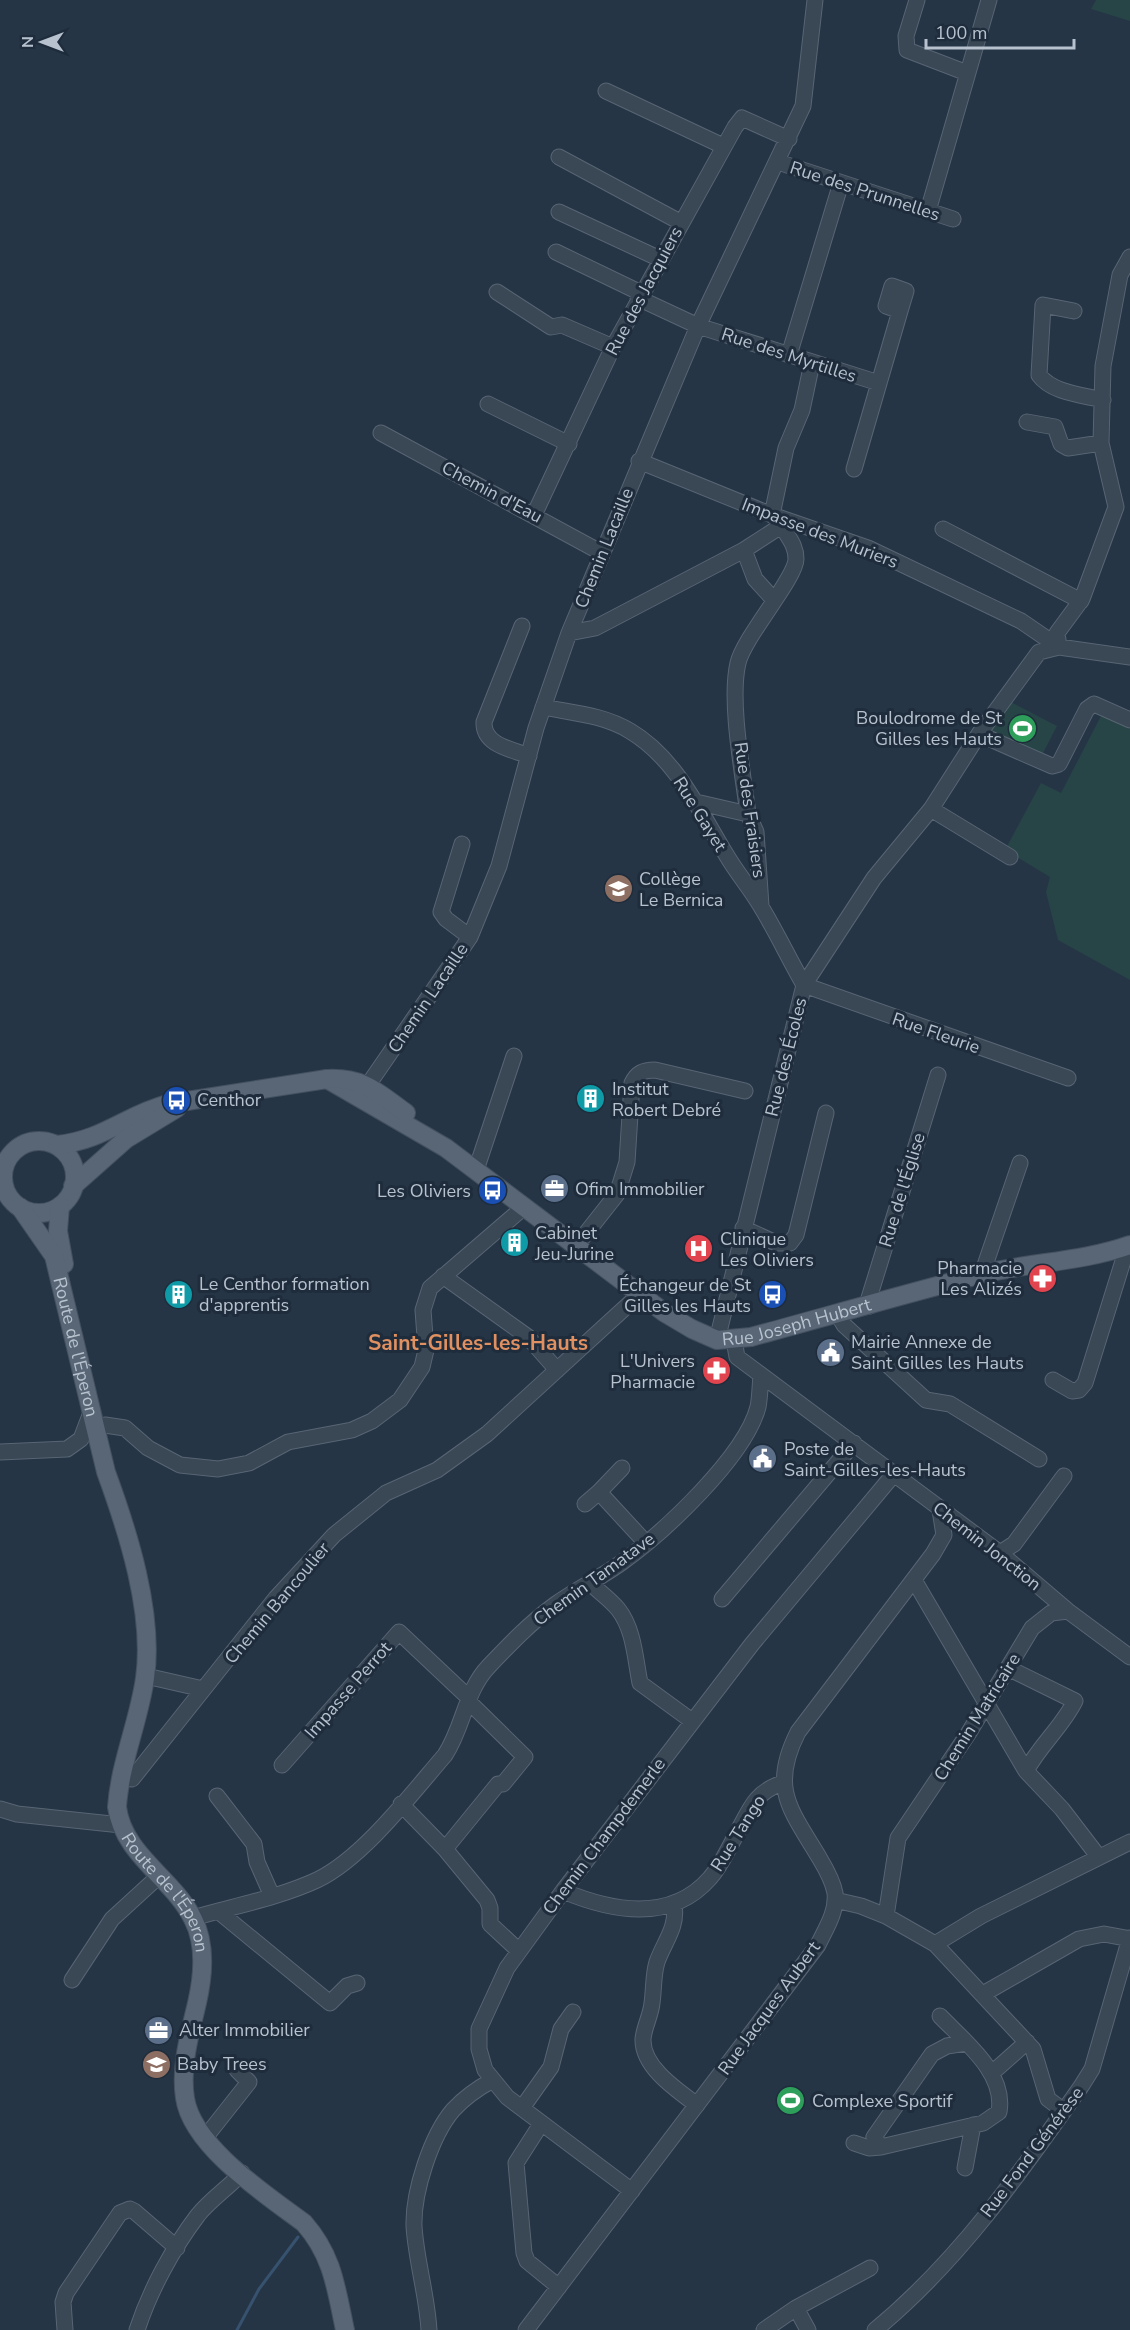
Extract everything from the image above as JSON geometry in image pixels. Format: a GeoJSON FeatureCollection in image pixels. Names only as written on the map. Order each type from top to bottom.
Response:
{"type":"FeatureCollection","features":[{"type":"Feature","properties":{"kind":"main road","name":"Rue Joseph Hubert"},"geometry":{"type":"LineString","coordinates":[[57,1145],[87,1140],[145,1111],[190,1100],[351,1080],[368,1085],[420,1123],[446,1148]]}},
{"type":"Feature","properties":{"kind":"main road","name":"Rue Joseph Hubert"},"geometry":{"type":"LineString","coordinates":[[334,1083],[446,1148],[640,1294],[692,1329],[725,1340],[838,1315],[982,1274],[1039,1262],[1101,1255],[1129,1245]]}},
{"type":"Feature","properties":{"kind":"main road","name":"Rue Joseph Hubert"},"geometry":{"type":"LineString","coordinates":[[74,1186],[126,1139],[190,1100]]}},
{"type":"Feature","properties":{"kind":"main road"},"geometry":{"type":"LineString","coordinates":[[43,1141],[57,1145],[72,1163],[74,1186],[68,1197],[60,1206],[40,1213],[13,1206],[4,1185],[3,1163],[16,1149],[29,1142],[43,1141]]}},
{"type":"Feature","properties":{"kind":"main road","name":"Route de l'Éperon"},"geometry":{"type":"LineString","coordinates":[[13,1206],[54,1257],[106,1472],[115,1494]]}},
{"type":"Feature","properties":{"kind":"main road","name":"Route de l'Éperon"},"geometry":{"type":"LineString","coordinates":[[60,1206],[60,1246],[105,1425],[115,1494],[137,1577],[145,1619],[146,1676],[118,1798],[121,1825],[193,1918],[202,1954],[201,1974],[183,2082],[188,2113],[216,2154],[304,2223],[318,2241],[330,2262],[345,2330]]}},
{"type":"Feature","properties":{"kind":"main road"},"geometry":{"type":"LineString","coordinates":[[87,1387],[93,1395],[100,1422],[105,1425]]}},
{"type":"Feature","properties":{"kind":"main road","name":"Route de l'Éperon"},"geometry":{"type":"LineString","coordinates":[[318,2241],[337,2330]]}},
{"type":"Feature","properties":{"kind":"street","name":"Chemin Lacaille"},"geometry":{"type":"LineString","coordinates":[[368,1085],[470,937],[499,866],[543,707],[569,633],[639,461],[698,326],[803,106],[808,78],[815,0]]}},
{"type":"Feature","properties":{"kind":"street"},"geometry":{"type":"LineString","coordinates":[[917,0],[906,36],[907,50],[967,73]]}},
{"type":"Feature","properties":{"kind":"street"},"geometry":{"type":"LineString","coordinates":[[928,211],[989,0]]}},
{"type":"Feature","properties":{"kind":"street"},"geometry":{"type":"LineString","coordinates":[[606,91],[723,147]]}},
{"type":"Feature","properties":{"kind":"street","name":"Rue des Jacquiers"},"geometry":{"type":"LineString","coordinates":[[534,515],[613,347],[680,222],[742,118],[789,139]]}},
{"type":"Feature","properties":{"kind":"street"},"geometry":{"type":"LineString","coordinates":[[559,157],[680,222]]}},
{"type":"Feature","properties":{"kind":"street","name":"Rue des Prunnelles"},"geometry":{"type":"LineString","coordinates":[[778,162],[953,219]]}},
{"type":"Feature","properties":{"kind":"street"},"geometry":{"type":"LineString","coordinates":[[789,355],[841,183]]}},
{"type":"Feature","properties":{"kind":"street"},"geometry":{"type":"LineString","coordinates":[[559,212],[660,259]]}},
{"type":"Feature","properties":{"kind":"street","name":"Rue des Myrtilles"},"geometry":{"type":"LineString","coordinates":[[555,252],[698,326],[879,383]]}},
{"type":"Feature","properties":{"kind":"street"},"geometry":{"type":"LineString","coordinates":[[1130,257],[1103,366],[1101,443],[1123,506],[1105,537],[1081,601],[1057,633],[1059,647],[1130,657]]}},
{"type":"Feature","properties":{"kind":"street"},"geometry":{"type":"LineString","coordinates":[[497,292],[551,327],[562,325],[613,347]]}},
{"type":"Feature","properties":{"kind":"street"},"geometry":{"type":"LineString","coordinates":[[1074,311],[1043,305],[1040,375],[1044,382],[1057,388],[1103,400]]}},
{"type":"Feature","properties":{"kind":"street","name":"Rue des Myrtilles"},"geometry":{"type":"LineString","coordinates":[[854,469],[900,311]]}},
{"type":"Feature","properties":{"kind":"street"},"geometry":{"type":"LineString","coordinates":[[569,633],[595,628],[744,550],[778,520],[786,448],[802,410],[812,363]]}},
{"type":"Feature","properties":{"kind":"street"},"geometry":{"type":"LineString","coordinates":[[488,404],[569,444]]}},
{"type":"Feature","properties":{"kind":"street"},"geometry":{"type":"LineString","coordinates":[[1027,422],[1055,427],[1061,444],[1068,448],[1101,443]]}},
{"type":"Feature","properties":{"kind":"street","name":"Chemin d'Eau"},"geometry":{"type":"LineString","coordinates":[[381,433],[602,552]]}},
{"type":"Feature","properties":{"kind":"street","name":"Impasse des Muriers"},"geometry":{"type":"LineString","coordinates":[[639,461],[778,520],[868,549],[1021,621],[1059,647]]}},
{"type":"Feature","properties":{"kind":"street","name":"Rue des Fraisiers"},"geometry":{"type":"LineString","coordinates":[[761,906],[756,832],[748,814],[735,690],[738,661],[796,562],[793,541],[778,520]]}},
{"type":"Feature","properties":{"kind":"street"},"geometry":{"type":"LineString","coordinates":[[943,529],[1081,601]]}},
{"type":"Feature","properties":{"kind":"street"},"geometry":{"type":"LineString","coordinates":[[744,550],[755,579],[774,600]]}},
{"type":"Feature","properties":{"kind":"street"},"geometry":{"type":"LineString","coordinates":[[522,626],[484,722],[484,729],[491,741],[529,756]]}},
{"type":"Feature","properties":{"kind":"street","name":"Rue des Écoles"},"geometry":{"type":"LineString","coordinates":[[725,1340],[724,1311],[804,985],[874,879],[931,809],[979,734],[1039,652],[1059,647]]}},
{"type":"Feature","properties":{"kind":"street"},"geometry":{"type":"LineString","coordinates":[[979,734],[1052,766],[1059,764],[1087,709],[1094,704],[1130,720]]}},
{"type":"Feature","properties":{"kind":"street","name":"Rue Gayet"},"geometry":{"type":"LineString","coordinates":[[543,707],[602,718],[633,732],[665,761],[696,802],[737,873],[761,906],[804,985]]}},
{"type":"Feature","properties":{"kind":"street"},"geometry":{"type":"LineString","coordinates":[[696,802],[748,814]]}},
{"type":"Feature","properties":{"kind":"street"},"geometry":{"type":"LineString","coordinates":[[931,809],[1010,857]]}},
{"type":"Feature","properties":{"kind":"street"},"geometry":{"type":"LineString","coordinates":[[462,844],[441,912],[446,919],[470,937]]}},
{"type":"Feature","properties":{"kind":"street"},"geometry":{"type":"LineString","coordinates":[[737,873],[759,865]]}},
{"type":"Feature","properties":{"kind":"street","name":"Rue Fleurie"},"geometry":{"type":"LineString","coordinates":[[804,985],[1068,1078]]}},
{"type":"Feature","properties":{"kind":"street"},"geometry":{"type":"LineString","coordinates":[[477,1170],[514,1056]]}},
{"type":"Feature","properties":{"kind":"street"},"geometry":{"type":"LineString","coordinates":[[576,1246],[617,1194],[627,1162],[632,1083],[636,1076],[644,1070],[655,1070],[745,1092]]}},
{"type":"Feature","properties":{"kind":"street","name":"Rue de l'Église"},"geometry":{"type":"LineString","coordinates":[[870,1306],[869,1298],[939,1075]]}},
{"type":"Feature","properties":{"kind":"street"},"geometry":{"type":"LineString","coordinates":[[743,1228],[776,1243],[790,1243],[796,1235],[826,1113]]}},
{"type":"Feature","properties":{"kind":"street"},"geometry":{"type":"LineString","coordinates":[[982,1274],[1020,1163]]}},
{"type":"Feature","properties":{"kind":"street"},"geometry":{"type":"LineString","coordinates":[[105,1425],[125,1428],[148,1448],[180,1465],[218,1470],[249,1463],[288,1442],[352,1430],[372,1421],[400,1400],[422,1366],[426,1350],[424,1301],[430,1288],[524,1207]]}},
{"type":"Feature","properties":{"kind":"street"},"geometry":{"type":"LineString","coordinates":[[1053,1380],[1072,1390],[1079,1390],[1085,1383],[1129,1245]]}},
{"type":"Feature","properties":{"kind":"street"},"geometry":{"type":"LineString","coordinates":[[443,1276],[528,1337],[557,1370]]}},
{"type":"Feature","properties":{"kind":"street","name":"Chemin Bancoulier"},"geometry":{"type":"LineString","coordinates":[[132,1779],[276,1598],[333,1535],[386,1493],[437,1470],[487,1434],[640,1294]]}},
{"type":"Feature","properties":{"kind":"street"},"geometry":{"type":"LineString","coordinates":[[838,1315],[844,1325],[930,1403],[944,1401],[1039,1459]]}},
{"type":"Feature","properties":{"kind":"street"},"geometry":{"type":"LineString","coordinates":[[725,1340],[737,1357],[761,1375]]}},
{"type":"Feature","properties":{"kind":"street","name":"Chemin Jonction"},"geometry":{"type":"LineString","coordinates":[[761,1375],[1000,1553],[1068,1611]]}},
{"type":"Feature","properties":{"kind":"street","name":"Chemin Tamatave"},"geometry":{"type":"LineString","coordinates":[[193,1918],[272,1896],[318,1879],[336,1868],[374,1834],[445,1755],[457,1737],[468,1700],[478,1678],[520,1635],[555,1605],[621,1563],[646,1543],[710,1481],[749,1428],[758,1407],[761,1375]]}},
{"type":"Feature","properties":{"kind":"street"},"geometry":{"type":"LineString","coordinates":[[0,1452],[67,1449],[81,1439],[92,1410]]}},
{"type":"Feature","properties":{"kind":"street"},"geometry":{"type":"LineString","coordinates":[[722,1599],[854,1443]]}},
{"type":"Feature","properties":{"kind":"street"},"geometry":{"type":"LineString","coordinates":[[585,1503],[622,1468]]}},
{"type":"Feature","properties":{"kind":"street","name":"Chemin Champdemerle"},"geometry":{"type":"LineString","coordinates":[[632,2191],[507,2097],[485,2070],[479,2049],[479,2029],[490,2002],[518,1950],[562,1891],[752,1644],[894,1474]]}},
{"type":"Feature","properties":{"kind":"street"},"geometry":{"type":"LineString","coordinates":[[1000,1553],[1014,1544],[1064,1476]]}},
{"type":"Feature","properties":{"kind":"street"},"geometry":{"type":"LineString","coordinates":[[599,1491],[646,1543]]}},
{"type":"Feature","properties":{"kind":"street"},"geometry":{"type":"LineString","coordinates":[[940,1509],[944,1535],[914,1580],[798,1732],[788,1752],[782,1783],[794,1814],[825,1867],[835,1891],[835,1900],[861,1906],[886,1916],[935,1944],[1033,2049],[1048,2099],[1064,2110]]}},
{"type":"Feature","properties":{"kind":"street"},"geometry":{"type":"LineString","coordinates":[[914,1580],[1026,1771],[1062,1809],[1098,1856]]}},
{"type":"Feature","properties":{"kind":"street"},"geometry":{"type":"LineString","coordinates":[[589,1582],[618,1609],[625,1622],[631,1634],[640,1683],[692,1721]]}},
{"type":"Feature","properties":{"kind":"street"},"geometry":{"type":"LineString","coordinates":[[1068,1611],[1130,1657]]}},
{"type":"Feature","properties":{"kind":"street","name":"Chemin Matricaire"},"geometry":{"type":"LineString","coordinates":[[886,1916],[898,1838],[1032,1628],[1051,1613],[1068,1611]]}},
{"type":"Feature","properties":{"kind":"street","name":"Impasse Perrot"},"geometry":{"type":"LineString","coordinates":[[282,1766],[399,1632],[468,1700]]}},
{"type":"Feature","properties":{"kind":"street"},"geometry":{"type":"LineString","coordinates":[[1008,1668],[1075,1701],[1066,1718],[1039,1748],[1026,1771]]}},
{"type":"Feature","properties":{"kind":"street"},"geometry":{"type":"LineString","coordinates":[[146,1676],[203,1689]]}},
{"type":"Feature","properties":{"kind":"street"},"geometry":{"type":"LineString","coordinates":[[445,1849],[498,1784],[503,1784],[525,1757],[468,1700]]}},
{"type":"Feature","properties":{"kind":"street","name":"Rue Tango"},"geometry":{"type":"LineString","coordinates":[[562,1891],[595,1904],[628,1909],[674,1905],[693,1894],[711,1878],[759,1796],[764,1790],[782,1783]]}},
{"type":"Feature","properties":{"kind":"street"},"geometry":{"type":"LineString","coordinates":[[217,1796],[254,1844],[257,1862],[272,1896]]}},
{"type":"Feature","properties":{"kind":"street"},"geometry":{"type":"LineString","coordinates":[[401,1804],[445,1849],[487,1900],[490,1908],[490,1924],[518,1950]]}},
{"type":"Feature","properties":{"kind":"street"},"geometry":{"type":"LineString","coordinates":[[0,1809],[38,1817],[121,1825]]}},
{"type":"Feature","properties":{"kind":"street"},"geometry":{"type":"LineString","coordinates":[[935,1944],[981,1916],[1130,1842]]}},
{"type":"Feature","properties":{"kind":"street"},"geometry":{"type":"LineString","coordinates":[[72,1980],[112,1919],[159,1876]]}},
{"type":"Feature","properties":{"kind":"street","name":"Rue Jacques Aubert"},"geometry":{"type":"LineString","coordinates":[[526,2330],[818,1945],[833,1913],[835,1900]]}},
{"type":"Feature","properties":{"kind":"street"},"geometry":{"type":"LineString","coordinates":[[674,1905],[676,1916],[656,1968],[652,2005],[643,2044],[650,2061],[668,2082],[697,2105]]}},
{"type":"Feature","properties":{"kind":"street"},"geometry":{"type":"LineString","coordinates":[[218,1911],[330,2003],[347,1986],[357,1983]]}},
{"type":"Feature","properties":{"kind":"street"},"geometry":{"type":"LineString","coordinates":[[983,1994],[1079,1939],[1104,1934],[1130,1939]]}},
{"type":"Feature","properties":{"kind":"street","name":"Rue Fond Générèse"},"geometry":{"type":"LineString","coordinates":[[874,2330],[946,2261],[1010,2186],[1092,2069],[1130,1939]]}},
{"type":"Feature","properties":{"kind":"street"},"geometry":{"type":"LineString","coordinates":[[522,2108],[551,2067],[561,2029],[573,2012]]}},
{"type":"Feature","properties":{"kind":"street"},"geometry":{"type":"LineString","coordinates":[[854,2144],[869,2148],[881,2147],[983,2123],[999,2112],[999,2090],[992,2073],[940,2016]]}},
{"type":"Feature","properties":{"kind":"street"},"geometry":{"type":"LineString","coordinates":[[992,2073],[1027,2042]]}},
{"type":"Feature","properties":{"kind":"street"},"geometry":{"type":"LineString","coordinates":[[881,2147],[874,2137],[932,2054],[947,2046],[966,2043]]}},
{"type":"Feature","properties":{"kind":"street"},"geometry":{"type":"LineString","coordinates":[[204,2139],[249,2082],[237,2070]]}},
{"type":"Feature","properties":{"kind":"street"},"geometry":{"type":"LineString","coordinates":[[429,2330],[427,2298],[414,2229],[420,2181],[438,2135],[452,2111],[470,2093],[493,2080]]}},
{"type":"Feature","properties":{"kind":"street"},"geometry":{"type":"LineString","coordinates":[[541,2124],[516,2163],[524,2253],[527,2261],[559,2287]]}},
{"type":"Feature","properties":{"kind":"street"},"geometry":{"type":"LineString","coordinates":[[965,2168],[973,2125]]}},
{"type":"Feature","properties":{"kind":"street"},"geometry":{"type":"LineString","coordinates":[[137,2330],[143,2313],[177,2248],[199,2214],[242,2174]]}},
{"type":"Feature","properties":{"kind":"street"},"geometry":{"type":"LineString","coordinates":[[65,2330],[63,2302],[66,2293],[120,2213],[130,2209],[134,2211],[177,2248]]}},
{"type":"Feature","properties":{"kind":"street"},"geometry":{"type":"LineString","coordinates":[[764,2330],[796,2308],[870,2268]]}},
{"type":"Feature","properties":{"kind":"street"},"geometry":{"type":"LineString","coordinates":[[796,2308],[808,2330]]}},
{"type":"Feature","properties":{"kind":"green space"},"geometry":{"type":"Polygon","coordinates":[[[1096,0],[1130,0],[1130,21],[1091,9],[1096,0]]]}},
{"type":"Feature","properties":{"kind":"green space","name":"Boulodrome de St Gilles les Hauts"},"geometry":{"type":"Polygon","coordinates":[[[1007,700],[1057,726],[1041,757],[989,730],[1007,700]]]}},
{"type":"Feature","properties":{"kind":"green space"},"geometry":{"type":"Polygon","coordinates":[[[1102,714],[1130,729],[1130,980],[1058,940],[1046,892],[1050,877],[1005,850],[1041,783],[1061,793],[1102,714]]]}},
{"type":"Feature","properties":{"kind":"waterway"},"geometry":{"type":"LineString","coordinates":[[237,2330],[259,2289],[298,2237]]}},
{"type":"Feature","properties":{"kind":"place","name":"Boulodrome de St Gilles les Hauts"},"geometry":{"type":"Point","coordinates":[1023,728]}},
{"type":"Feature","properties":{"kind":"place","name":"Collège Le Bernica"},"geometry":{"type":"Point","coordinates":[618,889]}},
{"type":"Feature","properties":{"kind":"place","name":"Institut Robert Debré"},"geometry":{"type":"Point","coordinates":[591,1099]}},
{"type":"Feature","properties":{"kind":"place","name":"Centhor"},"geometry":{"type":"Point","coordinates":[176,1100]}},
{"type":"Feature","properties":{"kind":"place","name":"Ofim Immobilier"},"geometry":{"type":"Point","coordinates":[554,1189]}},
{"type":"Feature","properties":{"kind":"place","name":"Les Oliviers"},"geometry":{"type":"Point","coordinates":[492,1191]}},
{"type":"Feature","properties":{"kind":"place","name":"Cabinet Jeu-Jurine"},"geometry":{"type":"Point","coordinates":[514,1243]}},
{"type":"Feature","properties":{"kind":"place","name":"Clinique Les Oliviers"},"geometry":{"type":"Point","coordinates":[699,1249]}},
{"type":"Feature","properties":{"kind":"place","name":"Pharmacie Les Alizés"},"geometry":{"type":"Point","coordinates":[1043,1278]}},
{"type":"Feature","properties":{"kind":"place","name":"Le Centhor formation d'apprentis"},"geometry":{"type":"Point","coordinates":[178,1294]}},
{"type":"Feature","properties":{"kind":"place","name":"Échangeur de St Gilles les Hauts"},"geometry":{"type":"Point","coordinates":[772,1295]}},
{"type":"Feature","properties":{"kind":"place","name":"Mairie Annexe de Saint Gilles les Hauts"},"geometry":{"type":"Point","coordinates":[830,1352]}},
{"type":"Feature","properties":{"kind":"place","name":"L'Univers Pharmacie"},"geometry":{"type":"Point","coordinates":[716,1371]}},
{"type":"Feature","properties":{"kind":"place","name":"Poste de Saint-Gilles-les-Hauts"},"geometry":{"type":"Point","coordinates":[763,1459]}},
{"type":"Feature","properties":{"kind":"place","name":"Alter Immobilier"},"geometry":{"type":"Point","coordinates":[158,2030]}},
{"type":"Feature","properties":{"kind":"place","name":"Baby Trees"},"geometry":{"type":"Point","coordinates":[156,2064]}},
{"type":"Feature","properties":{"kind":"place","name":"Complexe Sportif"},"geometry":{"type":"Point","coordinates":[791,2101]}},
{"type":"Feature","properties":{"kind":"district","name":"Saint-Gilles-les-Hauts"},"geometry":{"type":"Point","coordinates":[478,1343]}}]}
